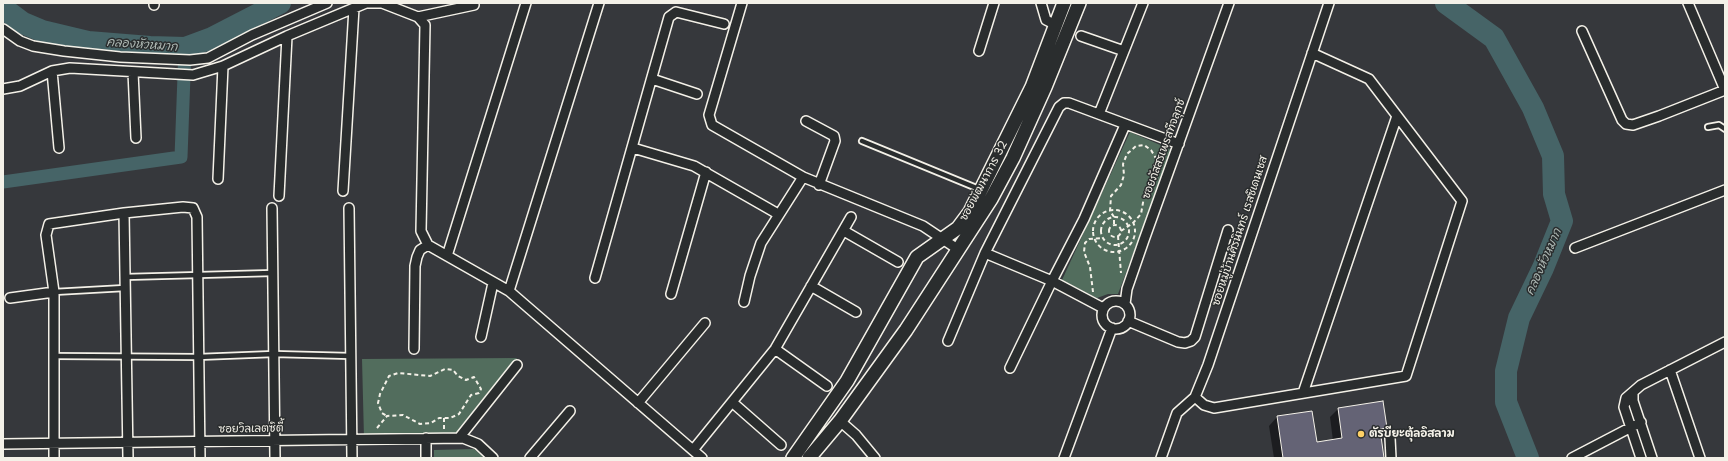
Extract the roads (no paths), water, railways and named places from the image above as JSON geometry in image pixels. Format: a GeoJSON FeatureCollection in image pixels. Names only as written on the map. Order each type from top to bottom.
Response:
{"type":"FeatureCollection","features":[{"type":"Feature","properties":{"kind":"street"},"geometry":{"type":"LineString","coordinates":[[3,29],[9,35],[26,43],[64,51],[120,57],[190,60],[208,58],[252,35],[327,3]]}},
{"type":"Feature","properties":{"kind":"street"},"geometry":{"type":"LineString","coordinates":[[3,89],[20,86],[52,70],[70,68],[193,75],[223,66],[288,36],[366,3],[382,3],[418,17],[425,25],[421,231],[428,244],[509,291],[702,458]]}},
{"type":"Feature","properties":{"kind":"street"},"geometry":{"type":"LineString","coordinates":[[447,256],[526,3]]}},
{"type":"Feature","properties":{"kind":"street"},"geometry":{"type":"LineString","coordinates":[[509,291],[599,3]]}},
{"type":"Feature","properties":{"kind":"street"},"geometry":{"type":"LineString","coordinates":[[742,3],[710,115],[712,125],[803,177],[924,226],[959,250]]}},
{"type":"Feature","properties":{"kind":"street"},"geometry":{"type":"LineString","coordinates":[[978,51],[994,3]]}},
{"type":"Feature","properties":{"kind":"street"},"geometry":{"type":"LineString","coordinates":[[1041,3],[1046,20],[1056,25]]}},
{"type":"Feature","properties":{"kind":"street","name":"ซอยพัฒนาการ 32"},"geometry":{"type":"LineString","coordinates":[[793,458],[847,381],[917,257],[958,228],[970,212],[1032,87],[1064,3]]}},
{"type":"Feature","properties":{"kind":"street","name":"ซอยพัฒนาการ 32"},"geometry":{"type":"LineString","coordinates":[[809,458],[840,421],[906,330],[991,199],[1013,158],[1045,87],[1079,3]]}},
{"type":"Feature","properties":{"kind":"street"},"geometry":{"type":"LineString","coordinates":[[1099,114],[1143,3]]}},
{"type":"Feature","properties":{"kind":"street","name":"ซอยภัสสรเพรสทีจลุกซ์"},"geometry":{"type":"LineString","coordinates":[[1128,321],[1130,312],[1125,304],[1127,289],[1229,3]]}},
{"type":"Feature","properties":{"kind":"street","name":"ซอยหมู่บ้านศิรนินทร์ เรสซิเดนเซส"},"geometry":{"type":"LineString","coordinates":[[1161,458],[1177,413],[1195,397],[1208,365],[1329,3]]}},
{"type":"Feature","properties":{"kind":"street"},"geometry":{"type":"LineString","coordinates":[[1582,31],[1622,120],[1626,124],[1633,125],[1725,90],[1688,3]]}},
{"type":"Feature","properties":{"kind":"street"},"geometry":{"type":"LineString","coordinates":[[418,17],[474,5]]}},
{"type":"Feature","properties":{"kind":"street"},"geometry":{"type":"LineString","coordinates":[[343,191],[354,8]]}},
{"type":"Feature","properties":{"kind":"street"},"geometry":{"type":"LineString","coordinates":[[595,278],[671,14],[676,12],[724,24]]}},
{"type":"Feature","properties":{"kind":"street"},"geometry":{"type":"LineString","coordinates":[[279,196],[288,36]]}},
{"type":"Feature","properties":{"kind":"street"},"geometry":{"type":"LineString","coordinates":[[1081,36],[1124,51]]}},
{"type":"Feature","properties":{"kind":"street"},"geometry":{"type":"LineString","coordinates":[[1195,397],[1204,405],[1214,408],[1406,376],[1462,201],[1369,79],[1312,53]]}},
{"type":"Feature","properties":{"kind":"street"},"geometry":{"type":"LineString","coordinates":[[218,179],[223,66]]}},
{"type":"Feature","properties":{"kind":"street"},"geometry":{"type":"LineString","coordinates":[[52,70],[59,148]]}},
{"type":"Feature","properties":{"kind":"street"},"geometry":{"type":"LineString","coordinates":[[133,72],[136,138]]}},
{"type":"Feature","properties":{"kind":"street"},"geometry":{"type":"LineString","coordinates":[[652,79],[698,94]]}},
{"type":"Feature","properties":{"kind":"street"},"geometry":{"type":"LineString","coordinates":[[948,341],[985,253],[1059,107],[1064,102],[1179,144]]}},
{"type":"Feature","properties":{"kind":"street"},"geometry":{"type":"LineString","coordinates":[[1303,393],[1397,116]]}},
{"type":"Feature","properties":{"kind":"street"},"geometry":{"type":"LineString","coordinates":[[806,121],[834,136],[835,141],[819,184]]}},
{"type":"Feature","properties":{"kind":"street"},"geometry":{"type":"LineString","coordinates":[[1010,368],[1052,280],[1084,219],[1125,125]]}},
{"type":"Feature","properties":{"kind":"street"},"geometry":{"type":"LineString","coordinates":[[633,148],[688,164],[706,172],[778,214]]}},
{"type":"Feature","properties":{"kind":"street"},"geometry":{"type":"LineString","coordinates":[[671,294],[706,172]]}},
{"type":"Feature","properties":{"kind":"street"},"geometry":{"type":"LineString","coordinates":[[744,302],[750,276],[761,243],[778,214],[803,177]]}},
{"type":"Feature","properties":{"kind":"street"},"geometry":{"type":"LineString","coordinates":[[1575,248],[1725,190]]}},
{"type":"Feature","properties":{"kind":"street"},"geometry":{"type":"LineString","coordinates":[[54,458],[54,292],[46,235],[49,224],[124,213],[183,207],[193,208],[197,217],[200,458]]}},
{"type":"Feature","properties":{"kind":"street"},"geometry":{"type":"LineString","coordinates":[[272,208],[275,458]]}},
{"type":"Feature","properties":{"kind":"street"},"geometry":{"type":"LineString","coordinates":[[349,208],[352,458]]}},
{"type":"Feature","properties":{"kind":"street"},"geometry":{"type":"LineString","coordinates":[[124,213],[128,458]]}},
{"type":"Feature","properties":{"kind":"street"},"geometry":{"type":"LineString","coordinates":[[693,450],[775,349],[851,217]]}},
{"type":"Feature","properties":{"kind":"street"},"geometry":{"type":"LineString","coordinates":[[1103,308],[1103,321],[1112,328],[1121,328],[1128,321],[1178,342],[1185,343],[1191,341],[1195,337],[1228,230]]}},
{"type":"Feature","properties":{"kind":"street"},"geometry":{"type":"LineString","coordinates":[[844,231],[898,262]]}},
{"type":"Feature","properties":{"kind":"street"},"geometry":{"type":"LineString","coordinates":[[414,349],[415,266],[420,250],[428,244]]}},
{"type":"Feature","properties":{"kind":"street"},"geometry":{"type":"LineString","coordinates":[[985,253],[1052,280],[1103,308]]}},
{"type":"Feature","properties":{"kind":"street"},"geometry":{"type":"LineString","coordinates":[[481,336],[494,282]]}},
{"type":"Feature","properties":{"kind":"street"},"geometry":{"type":"LineString","coordinates":[[811,286],[856,312]]}},
{"type":"Feature","properties":{"kind":"street"},"geometry":{"type":"LineString","coordinates":[[10,298],[54,292]]}},
{"type":"Feature","properties":{"kind":"street"},"geometry":{"type":"LineString","coordinates":[[1103,308],[1113,301],[1125,304]]}},
{"type":"Feature","properties":{"kind":"street"},"geometry":{"type":"LineString","coordinates":[[638,403],[705,323]]}},
{"type":"Feature","properties":{"kind":"street"},"geometry":{"type":"LineString","coordinates":[[1064,458],[1112,328]]}},
{"type":"Feature","properties":{"kind":"street"},"geometry":{"type":"LineString","coordinates":[[1642,458],[1624,407],[1626,398],[1641,385],[1725,342]]}},
{"type":"Feature","properties":{"kind":"street"},"geometry":{"type":"LineString","coordinates":[[775,349],[827,386]]}},
{"type":"Feature","properties":{"kind":"street"},"geometry":{"type":"LineString","coordinates":[[459,438],[517,365]]}},
{"type":"Feature","properties":{"kind":"street"},"geometry":{"type":"LineString","coordinates":[[1670,370],[1700,458]]}},
{"type":"Feature","properties":{"kind":"street"},"geometry":{"type":"LineString","coordinates":[[1633,392],[1633,400],[1652,458]]}},
{"type":"Feature","properties":{"kind":"street"},"geometry":{"type":"LineString","coordinates":[[732,402],[782,445]]}},
{"type":"Feature","properties":{"kind":"street"},"geometry":{"type":"LineString","coordinates":[[530,458],[570,411]]}},
{"type":"Feature","properties":{"kind":"street"},"geometry":{"type":"LineString","coordinates":[[840,421],[856,435],[875,458]]}},
{"type":"Feature","properties":{"kind":"street"},"geometry":{"type":"LineString","coordinates":[[1572,458],[1641,422]]}},
{"type":"Feature","properties":{"kind":"street"},"geometry":{"type":"LineString","coordinates":[[426,438],[426,458]]}},
{"type":"Feature","properties":{"kind":"street","name":"ซอยวิลเลตซิตี้"},"geometry":{"type":"LineString","coordinates":[[3,444],[459,438],[471,440],[493,458]]}},
{"type":"Feature","properties":{"kind":"street"},"geometry":{"type":"LineString","coordinates":[[1390,438],[1391,458]]}},
{"type":"Feature","properties":{"kind":"lane"},"geometry":{"type":"LineString","coordinates":[[1708,127],[1719,125],[1725,128]]}},
{"type":"Feature","properties":{"kind":"lane"},"geometry":{"type":"LineString","coordinates":[[862,141],[982,190]]}},
{"type":"Feature","properties":{"kind":"lane"},"geometry":{"type":"LineString","coordinates":[[125,277],[273,273]]}},
{"type":"Feature","properties":{"kind":"lane"},"geometry":{"type":"LineString","coordinates":[[54,292],[125,288]]}},
{"type":"Feature","properties":{"kind":"lane"},"geometry":{"type":"LineString","coordinates":[[54,356],[198,357],[274,354],[351,356]]}},
{"type":"Feature","properties":{"kind":"waterway","name":"คลองหัวหมาก"},"geometry":{"type":"LineString","coordinates":[[3,8],[23,23],[42,31],[88,42],[185,48],[212,38],[280,3]]}},
{"type":"Feature","properties":{"kind":"waterway","name":"คลองหัวหมาก"},"geometry":{"type":"LineString","coordinates":[[1446,3],[1494,38],[1533,108],[1553,156],[1554,194],[1562,221],[1543,268],[1519,318],[1506,371],[1506,402],[1528,458]]}},
{"type":"Feature","properties":{"kind":"waterway"},"geometry":{"type":"LineString","coordinates":[[3,182],[181,157],[185,48]]}},
{"type":"Feature","properties":{"kind":"place","name":"ตัรบียะตุ้ลอิสลาม"},"geometry":{"type":"Point","coordinates":[1361,434]}}]}
